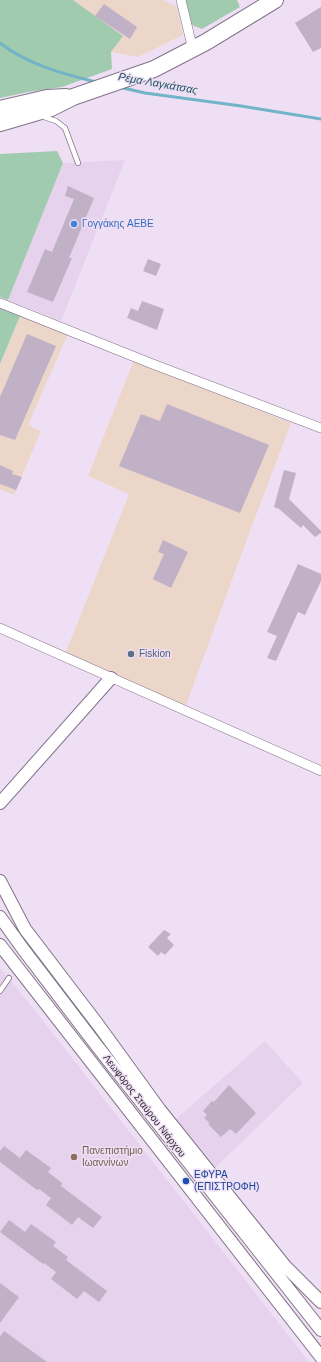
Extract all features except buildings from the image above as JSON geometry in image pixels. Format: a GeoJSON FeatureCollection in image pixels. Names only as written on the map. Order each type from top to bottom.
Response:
{"type":"FeatureCollection","features":[{"type":"Feature","properties":{"kind":"highway"},"geometry":{"type":"LineString","coordinates":[[0,123],[35,114],[80,95],[154,69],[193,50],[275,0]]}},
{"type":"Feature","properties":{"kind":"highway"},"geometry":{"type":"LineString","coordinates":[[0,109],[47,98],[80,95]]}},
{"type":"Feature","properties":{"kind":"main road"},"geometry":{"type":"LineString","coordinates":[[0,803],[111,678]]}},
{"type":"Feature","properties":{"kind":"main road"},"geometry":{"type":"LineString","coordinates":[[0,882],[25,929],[99,1026],[160,1110],[285,1266],[321,1302]]}},
{"type":"Feature","properties":{"kind":"main road","name":"Λεωφόρος Σταύρου Νιάρχου"},"geometry":{"type":"LineString","coordinates":[[0,917],[97,1046],[321,1330]]}},
{"type":"Feature","properties":{"kind":"main road","name":"Λεωφόρος Σταύρου Νιάρχου"},"geometry":{"type":"LineString","coordinates":[[0,945],[321,1357]]}},
{"type":"Feature","properties":{"kind":"street"},"geometry":{"type":"LineString","coordinates":[[181,0],[193,50]]}},
{"type":"Feature","properties":{"kind":"street"},"geometry":{"type":"LineString","coordinates":[[0,303],[150,363],[321,428]]}},
{"type":"Feature","properties":{"kind":"street"},"geometry":{"type":"LineString","coordinates":[[0,628],[321,771]]}},
{"type":"Feature","properties":{"kind":"lane"},"geometry":{"type":"LineString","coordinates":[[35,114],[56,121],[65,128],[78,162]]}},
{"type":"Feature","properties":{"kind":"lane"},"geometry":{"type":"LineString","coordinates":[[0,991],[9,978]]}},
{"type":"Feature","properties":{"kind":"shaded area"},"geometry":{"type":"Polygon","coordinates":[[[73,0],[163,0],[177,7],[183,35],[138,57],[111,52],[123,36],[73,0]]]}},
{"type":"Feature","properties":{"kind":"shaded area"},"geometry":{"type":"Polygon","coordinates":[[[125,160],[61,321],[8,300],[63,163],[125,160]]]}},
{"type":"Feature","properties":{"kind":"shaded area"},"geometry":{"type":"Polygon","coordinates":[[[20,316],[68,334],[28,425],[41,431],[14,495],[0,489],[0,365],[20,316]]]}},
{"type":"Feature","properties":{"kind":"shaded area"},"geometry":{"type":"Polygon","coordinates":[[[134,360],[291,423],[185,708],[65,654],[129,494],[88,476],[134,360]]]}},
{"type":"Feature","properties":{"kind":"shaded area","name":"Πανεπιστήμιο Ιωαννίνων"},"geometry":{"type":"Polygon","coordinates":[[[0,968],[33,1008],[309,1362],[0,1362],[0,968]]]}},
{"type":"Feature","properties":{"kind":"shaded area"},"geometry":{"type":"Polygon","coordinates":[[[265,1041],[303,1083],[216,1167],[176,1119],[265,1041]]]}},
{"type":"Feature","properties":{"kind":"green space"},"geometry":{"type":"Polygon","coordinates":[[[0,0],[73,0],[123,36],[111,52],[112,69],[62,87],[0,98],[0,0]]]}},
{"type":"Feature","properties":{"kind":"green space"},"geometry":{"type":"Polygon","coordinates":[[[185,0],[237,0],[240,7],[202,29],[192,25],[185,0]]]}},
{"type":"Feature","properties":{"kind":"green space"},"geometry":{"type":"Polygon","coordinates":[[[57,151],[63,163],[8,300],[0,297],[0,154],[57,151]]]}},
{"type":"Feature","properties":{"kind":"green space"},"geometry":{"type":"Polygon","coordinates":[[[0,308],[20,316],[0,364],[0,308]]]}},
{"type":"Feature","properties":{"kind":"waterway","name":"Ρέμα Λαγκάτσας"},"geometry":{"type":"LineString","coordinates":[[0,43],[22,57],[58,72],[96,82]]}},
{"type":"Feature","properties":{"kind":"waterway","name":"Ρέμα Λαγκάτσας"},"geometry":{"type":"LineString","coordinates":[[119,87],[145,93],[321,119]]}},
{"type":"Feature","properties":{"kind":"place","name":"Γογγάκης ΑΕΒΕ"},"geometry":{"type":"Point","coordinates":[74,224]}},
{"type":"Feature","properties":{"kind":"place","name":"Fiskion"},"geometry":{"type":"Point","coordinates":[131,654]}},
{"type":"Feature","properties":{"kind":"place","name":"Πανεπιστήμιο Ιωαννίνων"},"geometry":{"type":"Point","coordinates":[74,1157]}},
{"type":"Feature","properties":{"kind":"place","name":"ΕΦΥΡΑ (ΕΠΙΣΤΡΟΦΗ)"},"geometry":{"type":"Point","coordinates":[186,1181]}}]}
